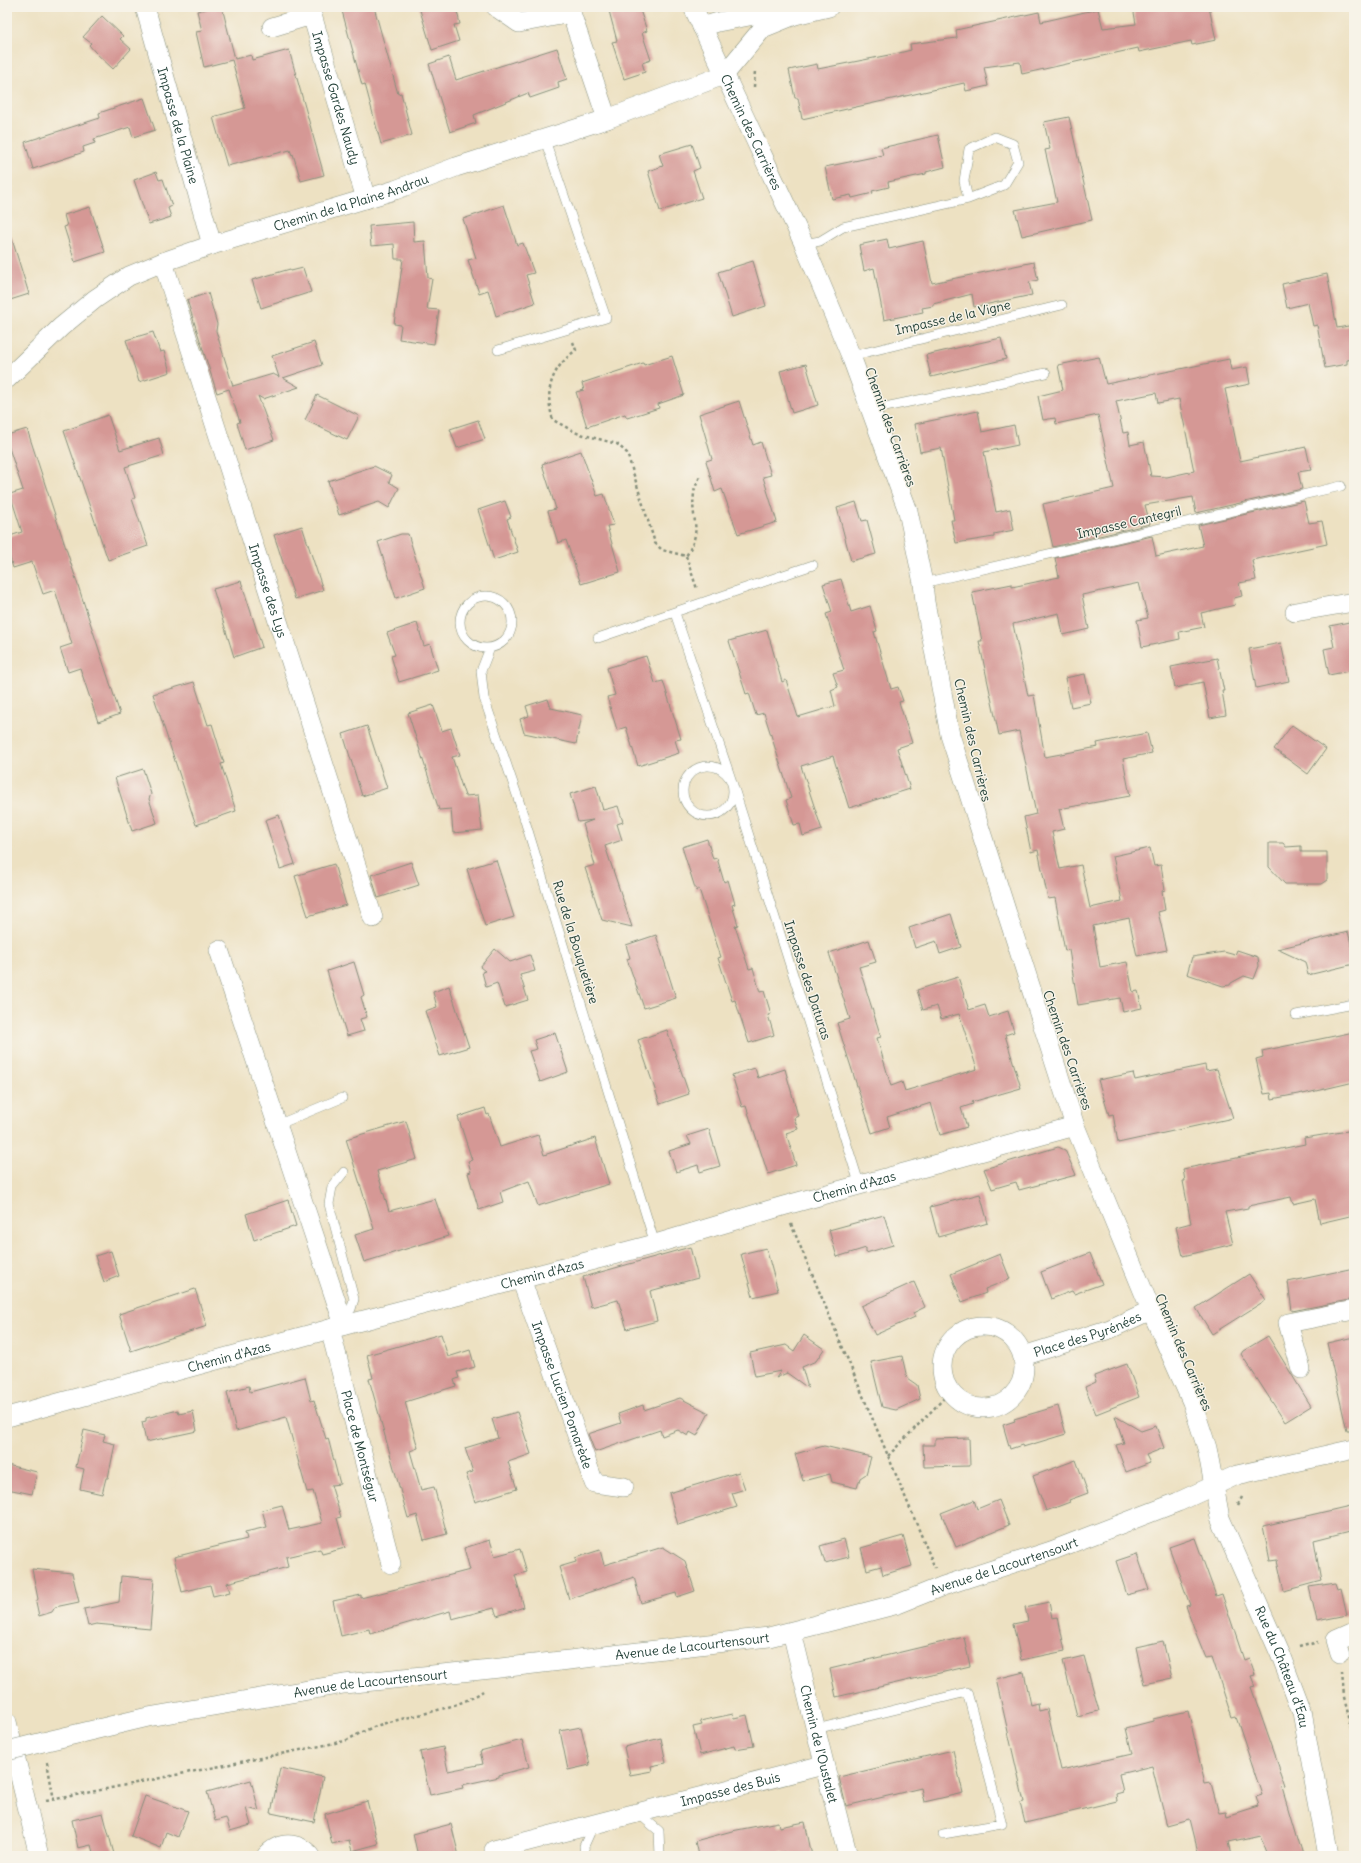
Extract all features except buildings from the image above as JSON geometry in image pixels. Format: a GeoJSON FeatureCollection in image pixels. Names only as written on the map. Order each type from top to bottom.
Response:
{"type":"FeatureCollection","features":[{"type":"Feature","properties":{"kind":"street","name":"Impasse de la Plaine"},"geometry":{"type":"LineString","coordinates":[[145,7],[212,245]]}},
{"type":"Feature","properties":{"kind":"street"},"geometry":{"type":"LineString","coordinates":[[496,7],[519,23],[570,10],[606,120]]}},
{"type":"Feature","properties":{"kind":"street","name":"Chemin des Carrières"},"geometry":{"type":"LineString","coordinates":[[693,7],[804,244],[851,356],[908,511],[923,583],[925,602],[950,735],[1076,1126],[1151,1310],[1192,1402],[1207,1448],[1215,1484]]}},
{"type":"Feature","properties":{"kind":"street"},"geometry":{"type":"LineString","coordinates":[[724,75],[763,28],[795,15],[829,7]]}},
{"type":"Feature","properties":{"kind":"street"},"geometry":{"type":"LineString","coordinates":[[702,27],[718,22],[775,11],[795,15]]}},
{"type":"Feature","properties":{"kind":"street","name":"Impasse Gardes Naudy"},"geometry":{"type":"LineString","coordinates":[[272,27],[312,15],[366,199]]}},
{"type":"Feature","properties":{"kind":"street","name":"Chemin de la Plaine Andrau"},"geometry":{"type":"LineString","coordinates":[[7,379],[61,327],[95,299],[129,276],[163,262],[212,245],[366,199],[456,167],[606,120],[724,75]]}},
{"type":"Feature","properties":{"kind":"street","name":"Impasse des Lys"},"geometry":{"type":"LineString","coordinates":[[163,262],[373,918]]}},
{"type":"Feature","properties":{"kind":"street"},"geometry":{"type":"LineString","coordinates":[[1295,612],[1354,602]]}},
{"type":"Feature","properties":{"kind":"street","name":"Place de Montségur"},"geometry":{"type":"LineString","coordinates":[[220,950],[277,1125],[338,1324],[391,1564]]}},
{"type":"Feature","properties":{"kind":"street","name":"Chemin d'Azas"},"geometry":{"type":"LineString","coordinates":[[7,1417],[338,1324],[655,1244],[783,1206],[1076,1126]]}},
{"type":"Feature","properties":{"kind":"street","name":"Impasse Lucien Pomarède"},"geometry":{"type":"LineString","coordinates":[[521,1279],[594,1483],[624,1487]]}},
{"type":"Feature","properties":{"kind":"street","name":"Place des Pyrénées"},"geometry":{"type":"LineString","coordinates":[[1023,1356],[1110,1329],[1151,1310]]}},
{"type":"Feature","properties":{"kind":"street"},"geometry":{"type":"LineString","coordinates":[[1301,1369],[1288,1323],[1354,1310]]}},
{"type":"Feature","properties":{"kind":"street","name":"Place des Pyrénées"},"geometry":{"type":"LineString","coordinates":[[984,1325],[1002,1330],[1016,1342],[1023,1356],[1024,1377],[1015,1394],[1000,1405],[982,1408],[964,1404],[950,1392],[942,1374],[943,1356],[951,1340],[966,1328],[984,1325]]}},
{"type":"Feature","properties":{"kind":"street","name":"Avenue de Lacourtensourt"},"geometry":{"type":"LineString","coordinates":[[7,1751],[45,1750],[148,1717],[344,1684],[756,1640],[792,1632],[898,1604],[943,1586],[1051,1551],[1178,1502],[1215,1484],[1261,1469],[1354,1449]]}},
{"type":"Feature","properties":{"kind":"street","name":"Rue du Château d'Eau"},"geometry":{"type":"LineString","coordinates":[[1215,1484],[1220,1518],[1280,1654],[1302,1712],[1328,1856]]}},
{"type":"Feature","properties":{"kind":"street","name":"Chemin de l'Oustalet"},"geometry":{"type":"LineString","coordinates":[[792,1632],[823,1765],[848,1856]]}},
{"type":"Feature","properties":{"kind":"street"},"geometry":{"type":"LineString","coordinates":[[1340,1654],[1336,1640],[1354,1632]]}},
{"type":"Feature","properties":{"kind":"street"},"geometry":{"type":"LineString","coordinates":[[7,1722],[39,1856]]}},
{"type":"Feature","properties":{"kind":"street","name":"Impasse des Buis"},"geometry":{"type":"LineString","coordinates":[[494,1850],[823,1765]]}},
{"type":"Feature","properties":{"kind":"street"},"geometry":{"type":"LineString","coordinates":[[266,1856],[273,1849],[282,1845],[292,1844],[301,1847],[311,1856]]}},
{"type":"Feature","properties":{"kind":"lane"},"geometry":{"type":"LineString","coordinates":[[804,244],[820,241],[842,227],[968,199],[1004,185],[1018,162],[1013,144],[995,137],[969,149],[964,181],[968,199]]}},
{"type":"Feature","properties":{"kind":"lane"},"geometry":{"type":"LineString","coordinates":[[498,350],[606,318],[545,140]]}},
{"type":"Feature","properties":{"kind":"lane","name":"Impasse de la Vigne"},"geometry":{"type":"LineString","coordinates":[[851,356],[1062,305]]}},
{"type":"Feature","properties":{"kind":"lane"},"geometry":{"type":"LineString","coordinates":[[871,410],[1046,373]]}},
{"type":"Feature","properties":{"kind":"lane","name":"Impasse Cantegril"},"geometry":{"type":"LineString","coordinates":[[923,583],[1342,486]]}},
{"type":"Feature","properties":{"kind":"lane"},"geometry":{"type":"LineString","coordinates":[[598,638],[813,565]]}},
{"type":"Feature","properties":{"kind":"lane"},"geometry":{"type":"LineString","coordinates":[[487,596],[496,598],[505,604],[512,618],[512,627],[509,636],[499,645],[490,648],[476,646],[468,641],[460,625],[461,616],[467,604],[474,599],[487,596]]}},
{"type":"Feature","properties":{"kind":"lane"},"geometry":{"type":"LineString","coordinates":[[675,613],[732,782]]}},
{"type":"Feature","properties":{"kind":"lane","name":"Rue de la Bouquetière"},"geometry":{"type":"LineString","coordinates":[[490,648],[481,671],[484,698],[518,798],[655,1244]]}},
{"type":"Feature","properties":{"kind":"lane","name":"Impasse des Daturas"},"geometry":{"type":"LineString","coordinates":[[732,782],[734,794],[730,803],[725,810],[715,815],[707,816],[699,814],[687,805],[684,797],[684,785],[689,774],[699,767],[708,765],[717,767],[728,774],[732,782],[860,1186]]}},
{"type":"Feature","properties":{"kind":"lane"},"geometry":{"type":"LineString","coordinates":[[1296,1015],[1354,1004]]}},
{"type":"Feature","properties":{"kind":"lane"},"geometry":{"type":"LineString","coordinates":[[277,1125],[342,1098]]}},
{"type":"Feature","properties":{"kind":"lane"},"geometry":{"type":"LineString","coordinates":[[338,1324],[351,1309],[354,1299],[329,1204],[332,1187],[344,1172]]}},
{"type":"Feature","properties":{"kind":"lane"},"geometry":{"type":"LineString","coordinates":[[816,1730],[967,1692],[1002,1824],[943,1834]]}},
{"type":"Feature","properties":{"kind":"lane"},"geometry":{"type":"LineString","coordinates":[[637,1812],[659,1831],[660,1856]]}},
{"type":"Feature","properties":{"kind":"lane"},"geometry":{"type":"LineString","coordinates":[[585,1856],[584,1846],[594,1823]]}},
{"type":"Feature","properties":{"kind":"path","name":"Chemin des Carrières"},"geometry":{"type":"LineString","coordinates":[[755,67],[753,86],[755,92]]}},
{"type":"Feature","properties":{"kind":"path"},"geometry":{"type":"LineString","coordinates":[[569,329],[576,350],[562,361],[549,388],[548,404],[553,420],[577,433],[617,444],[627,453],[655,543],[662,550],[686,556]]}},
{"type":"Feature","properties":{"kind":"path"},"geometry":{"type":"LineString","coordinates":[[686,556],[694,544],[697,531],[694,494],[700,476]]}},
{"type":"Feature","properties":{"kind":"path"},"geometry":{"type":"LineString","coordinates":[[686,556],[702,603]]}},
{"type":"Feature","properties":{"kind":"path"},"geometry":{"type":"LineString","coordinates":[[783,1206],[943,1586]]}},
{"type":"Feature","properties":{"kind":"path"},"geometry":{"type":"LineString","coordinates":[[888,1456],[950,1392]]}},
{"type":"Feature","properties":{"kind":"path"},"geometry":{"type":"LineString","coordinates":[[1298,1648],[1312,1643]]}},
{"type":"Feature","properties":{"kind":"path"},"geometry":{"type":"LineString","coordinates":[[1340,1654],[1344,1697],[1354,1735]]}},
{"type":"Feature","properties":{"kind":"path"},"geometry":{"type":"LineString","coordinates":[[26,1804],[54,1800],[345,1741],[380,1725],[443,1708],[477,1696],[487,1688]]}},
{"type":"Feature","properties":{"kind":"path"},"geometry":{"type":"LineString","coordinates":[[45,1750],[54,1800]]}}]}
